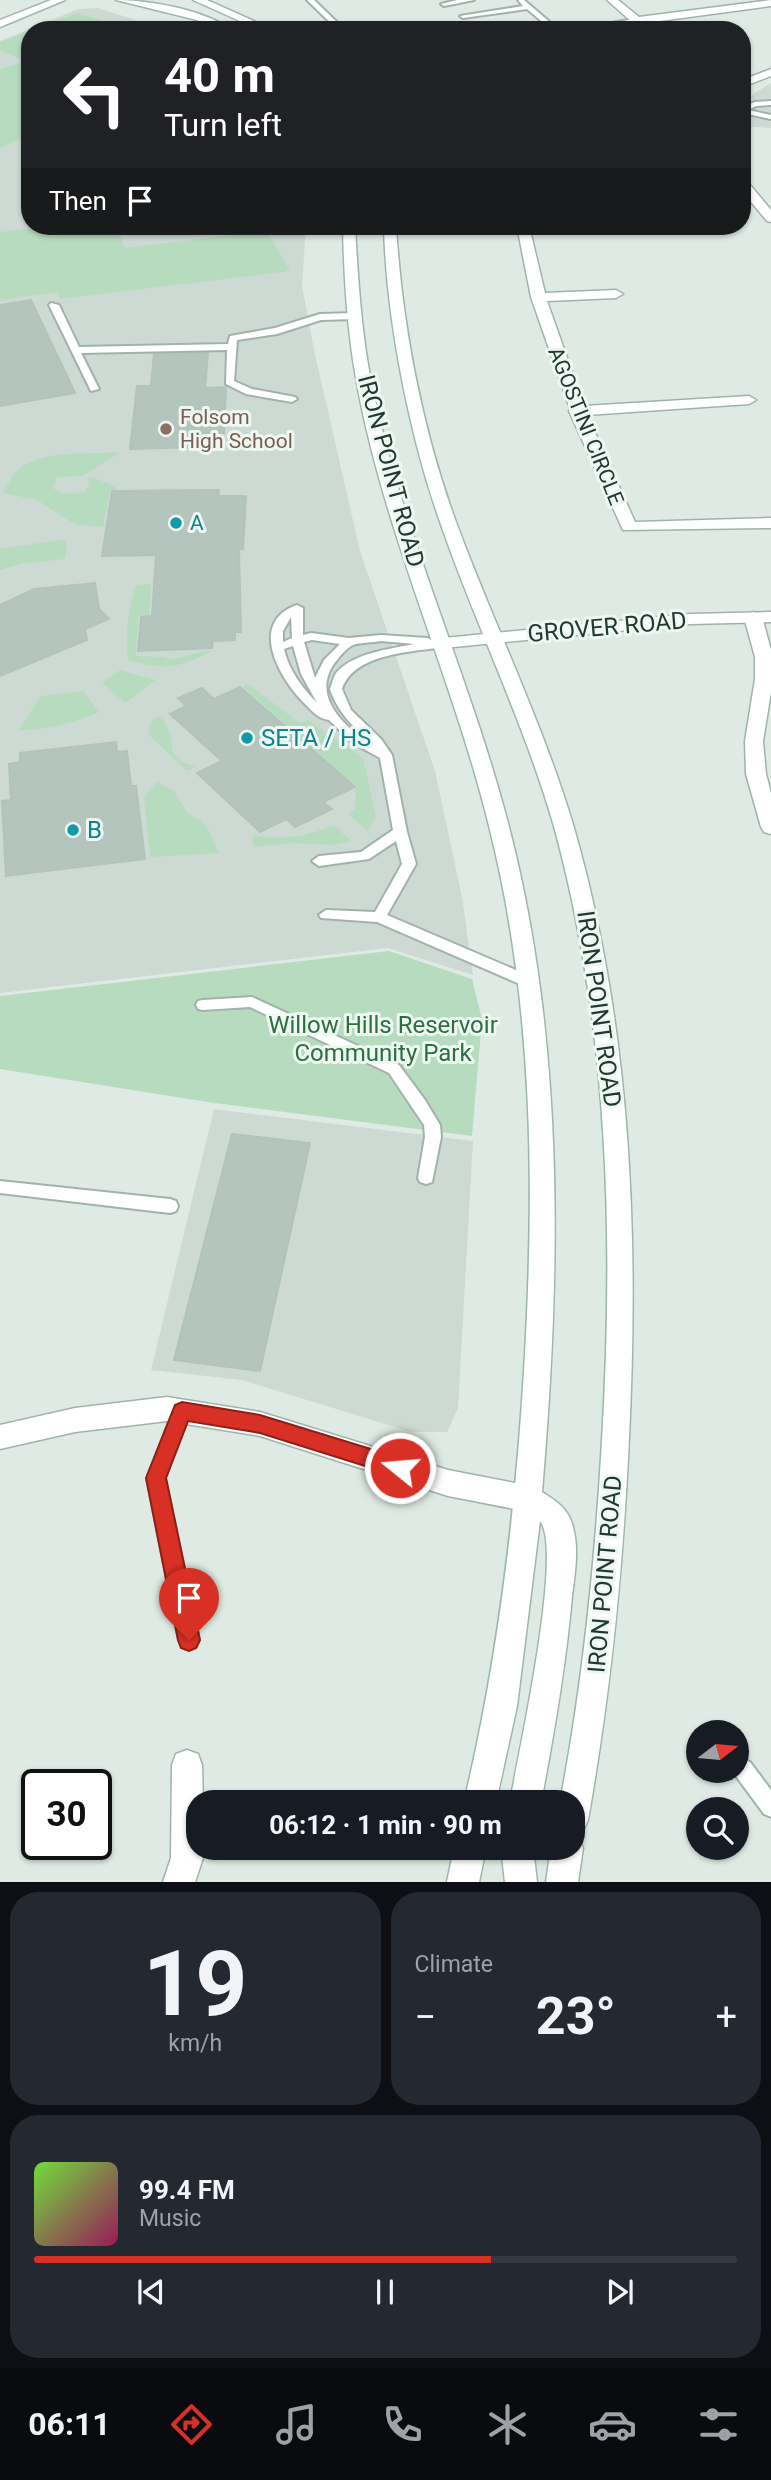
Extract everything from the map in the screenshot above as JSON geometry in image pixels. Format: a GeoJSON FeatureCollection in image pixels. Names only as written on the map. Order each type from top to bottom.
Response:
{"type":"FeatureCollection","features":[{"type":"Feature","properties":{"kind":"main road"},"geometry":{"type":"LineString","coordinates":[[0,12],[31,0]]}},
{"type":"Feature","properties":{"kind":"main road"},"geometry":{"type":"LineString","coordinates":[[0,24],[60,0]]}},
{"type":"Feature","properties":{"kind":"main road"},"geometry":{"type":"LineString","coordinates":[[121,0],[204,19]]}},
{"type":"Feature","properties":{"kind":"main road"},"geometry":{"type":"LineString","coordinates":[[157,0],[208,21]]}},
{"type":"Feature","properties":{"kind":"main road"},"geometry":{"type":"LineString","coordinates":[[200,0],[248,21]]}},
{"type":"Feature","properties":{"kind":"main road"},"geometry":{"type":"LineString","coordinates":[[612,0],[634,21],[771,3]]}},
{"type":"Feature","properties":{"kind":"main road"},"geometry":{"type":"LineString","coordinates":[[751,74],[758,76]]}},
{"type":"Feature","properties":{"kind":"main road"},"geometry":{"type":"LineString","coordinates":[[751,80],[771,74]]}},
{"type":"Feature","properties":{"kind":"main road"},"geometry":{"type":"LineString","coordinates":[[751,194],[771,218]]}},
{"type":"Feature","properties":{"kind":"main road"},"geometry":{"type":"LineString","coordinates":[[751,200],[771,199]]}},
{"type":"Feature","properties":{"kind":"main road","name":"IRON POINT ROAD"},"geometry":{"type":"LineString","coordinates":[[350,235],[355,316],[377,440],[401,524],[444,643],[477,746],[500,830],[522,931],[535,1041],[542,1135],[544,1224],[530,1499],[504,1696],[483,1790]]}},
{"type":"Feature","properties":{"kind":"main road","name":"IRON POINT ROAD"},"geometry":{"type":"LineString","coordinates":[[391,235],[401,327],[421,435],[447,519],[534,738],[563,827],[590,927],[616,1122],[621,1243],[621,1367],[597,1674],[577,1790]]}},
{"type":"Feature","properties":{"kind":"main road","name":"AGOSTINI CIRCLE"},"geometry":{"type":"LineString","coordinates":[[525,235],[538,297],[576,411],[629,527],[771,523]]}},
{"type":"Feature","properties":{"kind":"main road"},"geometry":{"type":"LineString","coordinates":[[538,297],[616,295]]}},
{"type":"Feature","properties":{"kind":"main road"},"geometry":{"type":"LineString","coordinates":[[576,411],[750,400]]}},
{"type":"Feature","properties":{"kind":"main road"},"geometry":{"type":"LineString","coordinates":[[762,617],[764,679],[754,741],[756,774],[771,827]]}},
{"type":"Feature","properties":{"kind":"main road","name":"GROVER ROAD"},"geometry":{"type":"LineString","coordinates":[[444,643],[690,619],[762,617]]}},
{"type":"Feature","properties":{"kind":"main road"},"geometry":{"type":"LineString","coordinates":[[0,1437],[75,1420],[167,1409],[260,1424],[448,1483],[530,1499]]}},
{"type":"Feature","properties":{"kind":"main road","name":"IRON POINT ROAD"},"geometry":{"type":"LineString","coordinates":[[528,1790],[555,1629],[562,1556],[555,1519],[551,1513],[530,1499]]}},
{"type":"Feature","properties":{"kind":"main road"},"geometry":{"type":"LineString","coordinates":[[179,1881],[187,1858],[187,1765]]}},
{"type":"Feature","properties":{"kind":"main road"},"geometry":{"type":"LineString","coordinates":[[463,1881],[467,1860]]}},
{"type":"Feature","properties":{"kind":"main road"},"geometry":{"type":"LineString","coordinates":[[518,1860],[521,1881]]}},
{"type":"Feature","properties":{"kind":"main road"},"geometry":{"type":"LineString","coordinates":[[562,1881],[565,1860]]}},
{"type":"Feature","properties":{"kind":"lane"},"geometry":{"type":"LineString","coordinates":[[310,0],[332,21]]}},
{"type":"Feature","properties":{"kind":"lane"},"geometry":{"type":"LineString","coordinates":[[444,4],[471,0]]}},
{"type":"Feature","properties":{"kind":"lane"},"geometry":{"type":"LineString","coordinates":[[520,0],[545,21]]}},
{"type":"Feature","properties":{"kind":"lane"},"geometry":{"type":"LineString","coordinates":[[463,16],[529,7]]}},
{"type":"Feature","properties":{"kind":"lane"},"geometry":{"type":"LineString","coordinates":[[751,106],[771,103]]}},
{"type":"Feature","properties":{"kind":"lane"},"geometry":{"type":"LineString","coordinates":[[751,113],[771,117]]}},
{"type":"Feature","properties":{"kind":"lane"},"geometry":{"type":"LineString","coordinates":[[54,305],[94,389]]}},
{"type":"Feature","properties":{"kind":"lane"},"geometry":{"type":"LineString","coordinates":[[292,399],[249,392],[229,382],[233,338],[278,331],[320,317],[355,316]]}},
{"type":"Feature","properties":{"kind":"lane"},"geometry":{"type":"LineString","coordinates":[[74,350],[232,347]]}},
{"type":"Feature","properties":{"kind":"lane"},"geometry":{"type":"LineString","coordinates":[[297,608],[284,619],[277,638],[291,683],[307,703],[373,751],[386,755]]}},
{"type":"Feature","properties":{"kind":"lane"},"geometry":{"type":"LineString","coordinates":[[297,608],[308,622],[328,637]]}},
{"type":"Feature","properties":{"kind":"lane"},"geometry":{"type":"LineString","coordinates":[[297,608],[299,638],[307,678],[326,711],[341,726]]}},
{"type":"Feature","properties":{"kind":"lane"},"geometry":{"type":"LineString","coordinates":[[278,647],[299,638],[328,637],[349,642],[381,638],[444,643]]}},
{"type":"Feature","properties":{"kind":"lane"},"geometry":{"type":"LineString","coordinates":[[318,693],[320,677],[331,656],[349,642]]}},
{"type":"Feature","properties":{"kind":"lane"},"geometry":{"type":"LineString","coordinates":[[379,917],[410,864],[400,832],[386,755],[381,745],[355,723],[341,705],[338,678],[342,672],[366,659],[444,643]]}},
{"type":"Feature","properties":{"kind":"lane"},"geometry":{"type":"LineString","coordinates":[[319,861],[364,856],[400,832]]}},
{"type":"Feature","properties":{"kind":"lane"},"geometry":{"type":"LineString","coordinates":[[326,915],[379,917],[527,981]]}},
{"type":"Feature","properties":{"kind":"lane"},"geometry":{"type":"LineString","coordinates":[[203,1005],[252,1002],[394,1069],[432,1125],[433,1137],[426,1178]]}},
{"type":"Feature","properties":{"kind":"lane"},"geometry":{"type":"LineString","coordinates":[[0,1187],[170,1206]]}},
{"type":"Feature","properties":{"kind":"lane"},"geometry":{"type":"LineString","coordinates":[[182,1411],[156,1478],[189,1640]]}},
{"type":"Feature","properties":{"kind":"lane"},"geometry":{"type":"LineString","coordinates":[[749,1777],[771,1807]]}},
{"type":"Feature","properties":{"kind":"shaded area","name":"Folsom High School"},"geometry":{"type":"Polygon","coordinates":[[[98,8],[139,21],[49,21],[78,9],[98,8]]]}},
{"type":"Feature","properties":{"kind":"shaded area","name":"Folsom High School"},"geometry":{"type":"Polygon","coordinates":[[[21,32],[21,235],[305,235],[302,286],[314,350],[360,551],[435,771],[462,897],[473,975],[388,948],[0,993],[0,41],[21,32]]]}},
{"type":"Feature","properties":{"kind":"shaded area"},"geometry":{"type":"Polygon","coordinates":[[[771,83],[771,128],[751,127],[751,95],[771,83]]]}},
{"type":"Feature","properties":{"kind":"shaded area"},"geometry":{"type":"Polygon","coordinates":[[[214,1109],[473,1141],[458,1408],[447,1432],[411,1432],[242,1380],[151,1370],[214,1109]]]}},
{"type":"Feature","properties":{"kind":"green space"},"geometry":{"type":"Polygon","coordinates":[[[78,13],[103,21],[56,21],[78,13]]]}},
{"type":"Feature","properties":{"kind":"green space"},"geometry":{"type":"Polygon","coordinates":[[[21,34],[21,59],[0,51],[0,42],[21,34]]]}},
{"type":"Feature","properties":{"kind":"green space"},"geometry":{"type":"Polygon","coordinates":[[[21,63],[21,138],[0,148],[0,69],[21,63]]]}},
{"type":"Feature","properties":{"kind":"green space"},"geometry":{"type":"Polygon","coordinates":[[[21,229],[21,235],[120,235],[125,248],[234,235],[269,235],[290,271],[60,299],[58,292],[0,300],[0,232],[21,229]]]}},
{"type":"Feature","properties":{"kind":"green space"},"geometry":{"type":"Polygon","coordinates":[[[119,453],[83,476],[57,477],[53,488],[62,494],[85,492],[88,479],[92,477],[115,486],[116,491],[110,491],[103,527],[76,525],[37,500],[3,493],[14,474],[35,460],[62,454],[119,453]]]}},
{"type":"Feature","properties":{"kind":"green space"},"geometry":{"type":"Polygon","coordinates":[[[65,539],[65,559],[20,564],[0,570],[0,549],[65,539]]]}},
{"type":"Feature","properties":{"kind":"green space"},"geometry":{"type":"Polygon","coordinates":[[[151,584],[149,615],[138,617],[136,656],[166,657],[168,660],[213,650],[191,661],[172,666],[128,660],[128,622],[136,585],[151,584]]]}},
{"type":"Feature","properties":{"kind":"green space"},"geometry":{"type":"Polygon","coordinates":[[[120,670],[156,680],[125,703],[102,683],[120,670]]]}},
{"type":"Feature","properties":{"kind":"green space"},"geometry":{"type":"Polygon","coordinates":[[[248,684],[300,723],[308,720],[363,758],[376,816],[368,831],[348,814],[355,809],[356,787],[243,687],[248,684]]]}},
{"type":"Feature","properties":{"kind":"green space"},"geometry":{"type":"Polygon","coordinates":[[[83,691],[99,712],[60,725],[18,731],[41,696],[83,691]]]}},
{"type":"Feature","properties":{"kind":"green space"},"geometry":{"type":"Polygon","coordinates":[[[159,716],[169,731],[174,754],[186,764],[198,766],[187,771],[150,736],[148,730],[152,720],[159,716]]]}},
{"type":"Feature","properties":{"kind":"green space"},"geometry":{"type":"Polygon","coordinates":[[[157,782],[173,790],[188,814],[200,820],[208,829],[219,853],[150,857],[144,798],[157,782]]]}},
{"type":"Feature","properties":{"kind":"green space"},"geometry":{"type":"Polygon","coordinates":[[[334,825],[351,841],[333,845],[293,843],[253,847],[253,835],[274,838],[294,836],[334,825]]]}},
{"type":"Feature","properties":{"kind":"green space","name":"Willow Hills Reservoir Community Park"},"geometry":{"type":"Polygon","coordinates":[[[389,951],[472,979],[482,1019],[472,1136],[214,1103],[0,1069],[0,996],[389,951]]]}},
{"type":"Feature","properties":{"kind":"building"},"geometry":{"type":"Polygon","coordinates":[[[31,300],[75,393],[0,406],[0,305],[31,300]]]}},
{"type":"Feature","properties":{"kind":"building"},"geometry":{"type":"Polygon","coordinates":[[[208,353],[205,388],[226,387],[224,433],[204,434],[204,447],[130,449],[137,386],[151,386],[154,354],[208,353]]]}},
{"type":"Feature","properties":{"kind":"building"},"geometry":{"type":"Polygon","coordinates":[[[219,490],[218,496],[246,496],[243,549],[239,549],[241,632],[235,632],[235,640],[213,641],[212,648],[138,651],[141,617],[152,616],[156,555],[102,556],[112,491],[219,490]]]}},
{"type":"Feature","properties":{"kind":"building"},"geometry":{"type":"Polygon","coordinates":[[[95,583],[99,609],[109,619],[85,629],[87,640],[0,676],[0,605],[34,589],[95,583]]]}},
{"type":"Feature","properties":{"kind":"building","name":"SETA / HS"},"geometry":{"type":"Polygon","coordinates":[[[240,687],[355,787],[323,802],[332,809],[295,827],[286,819],[260,832],[197,773],[222,761],[170,714],[186,706],[178,698],[202,688],[214,699],[240,687]]]}},
{"type":"Feature","properties":{"kind":"building","name":"B"},"geometry":{"type":"Polygon","coordinates":[[[116,742],[117,752],[127,751],[131,786],[136,786],[145,859],[6,876],[2,801],[11,800],[9,764],[20,762],[20,753],[116,742]]]}},
{"type":"Feature","properties":{"kind":"building"},"geometry":{"type":"Polygon","coordinates":[[[232,1134],[310,1143],[260,1371],[174,1360],[232,1134]]]}},
{"type":"Feature","properties":{"kind":"place","name":"Folsom High School"},"geometry":{"type":"Point","coordinates":[166,429]}},
{"type":"Feature","properties":{"kind":"place","name":"A"},"geometry":{"type":"Point","coordinates":[176,523]}},
{"type":"Feature","properties":{"kind":"place","name":"SETA / HS"},"geometry":{"type":"Point","coordinates":[247,738]}},
{"type":"Feature","properties":{"kind":"place","name":"B"},"geometry":{"type":"Point","coordinates":[73,830]}},
{"type":"Feature","properties":{"kind":"route"},"geometry":{"type":"LineString","coordinates":[[189,1640],[156,1478],[182,1411],[260,1424],[400,1468]]}}]}
